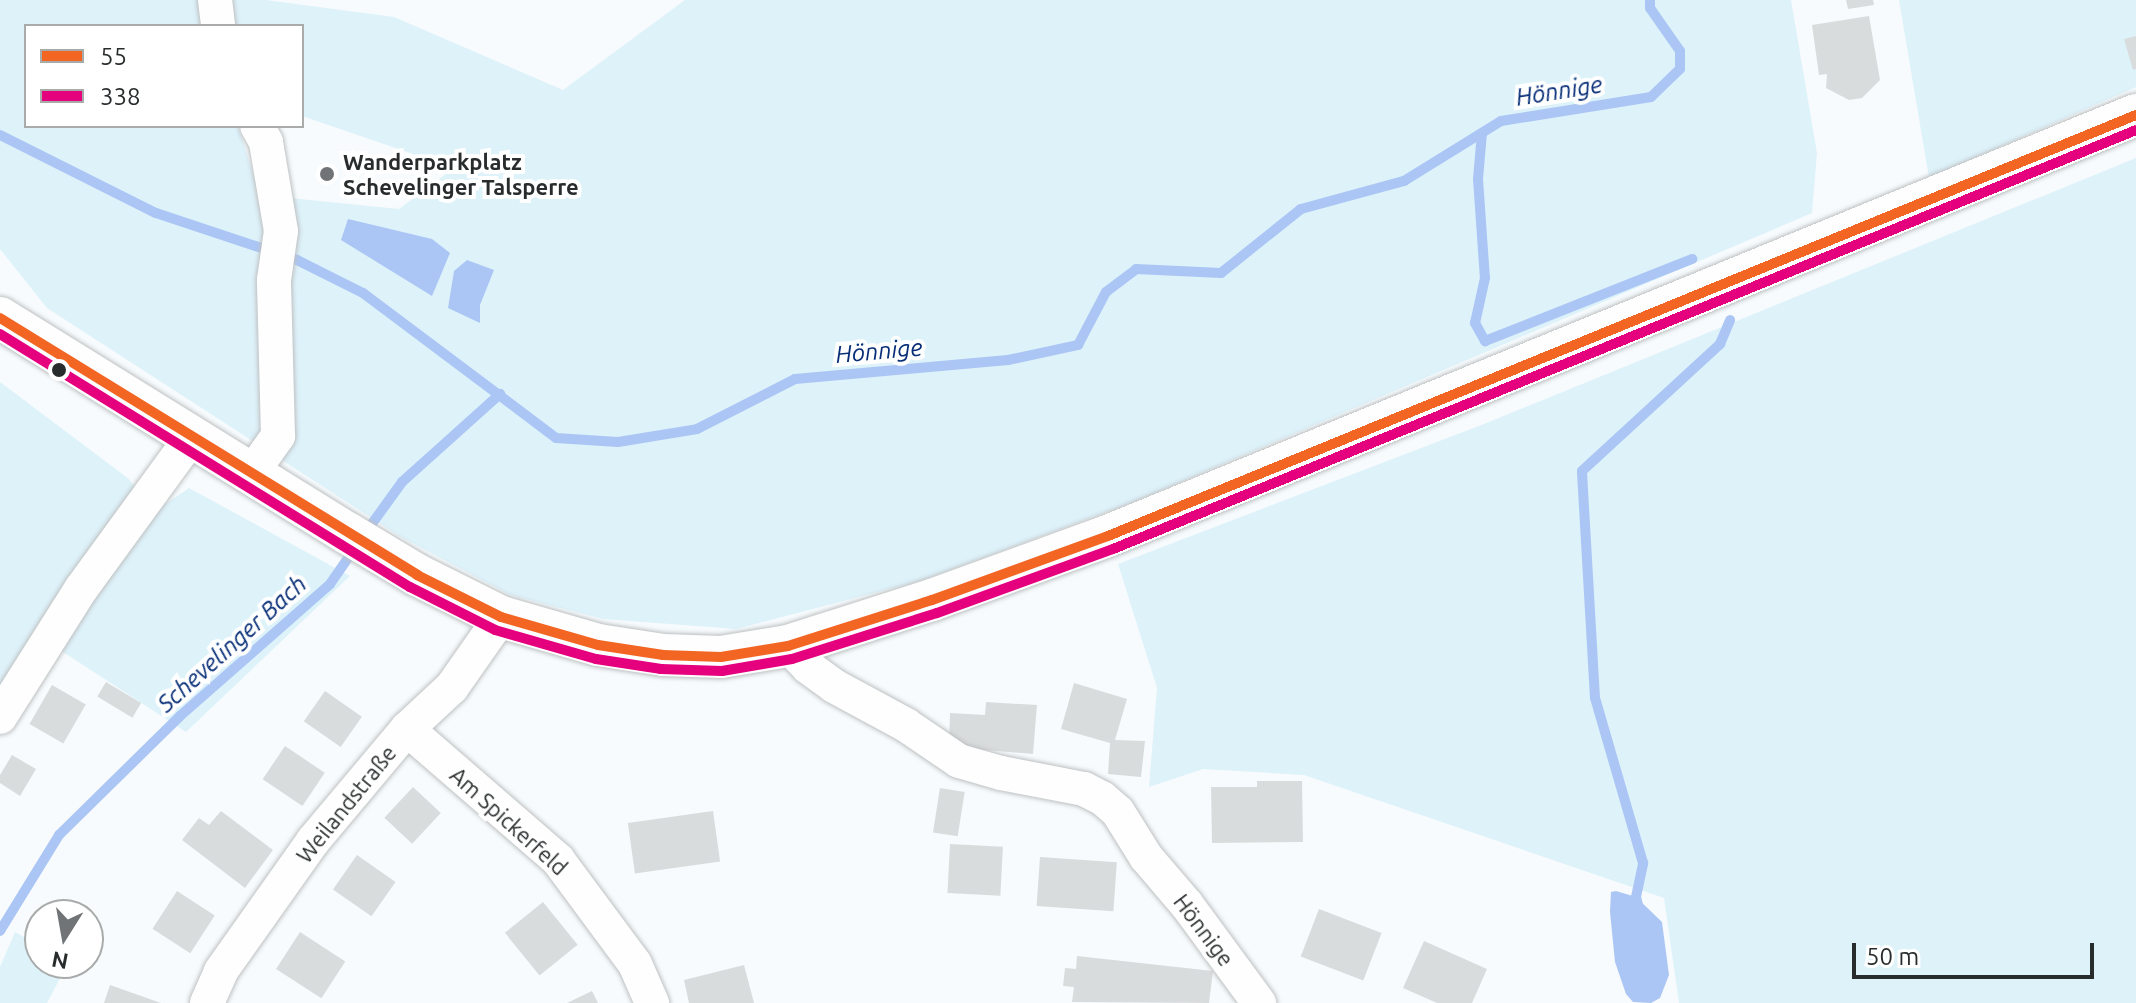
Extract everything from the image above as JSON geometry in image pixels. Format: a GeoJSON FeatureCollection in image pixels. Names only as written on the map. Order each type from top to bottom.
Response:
{"type":"FeatureCollection","features":[{"type":"Feature","properties":{"kind":"main road"},"geometry":{"type":"LineString","coordinates":[[0,318],[363,543],[501,617],[598,645],[663,655],[721,657],[788,646],[932,600],[1108,536],[2136,115]]}},
{"type":"Feature","properties":{"kind":"street"},"geometry":{"type":"LineString","coordinates":[[215,0],[218,24]]}},
{"type":"Feature","properties":{"kind":"street"},"geometry":{"type":"LineString","coordinates":[[251,474],[278,436],[274,280],[281,231],[262,134]]}},
{"type":"Feature","properties":{"kind":"street"},"geometry":{"type":"LineString","coordinates":[[1,716],[81,589],[192,437]]}},
{"type":"Feature","properties":{"kind":"street","name":"Weilandstraße"},"geometry":{"type":"LineString","coordinates":[[207,1003],[221,971],[313,841],[407,729],[452,687],[501,617]]}},
{"type":"Feature","properties":{"kind":"street","name":"Hönnige"},"geometry":{"type":"LineString","coordinates":[[788,646],[808,667],[834,686],[906,725],[959,761],[1001,773],[1084,789],[1102,798],[1118,812],[1146,857],[1187,905],[1259,1003]]}},
{"type":"Feature","properties":{"kind":"street","name":"Am Spickerfeld"},"geometry":{"type":"LineString","coordinates":[[407,729],[558,860],[635,964],[652,1003]]}},
{"type":"Feature","properties":{"kind":"shaded area"},"geometry":{"type":"Polygon","coordinates":[[[0,0],[213,0],[210,24],[24,24],[24,128],[239,128],[260,195],[399,209],[454,168],[304,117],[304,24],[235,24],[233,0],[266,0],[394,17],[563,90],[685,0],[1791,0],[1817,153],[1812,213],[1136,501],[920,581],[736,629],[603,619],[510,595],[401,537],[47,308],[0,249],[0,0]]]}},
{"type":"Feature","properties":{"kind":"shaded area"},"geometry":{"type":"Polygon","coordinates":[[[1899,0],[2136,0],[2136,87],[1929,178],[1899,0]]]}},
{"type":"Feature","properties":{"kind":"shaded area"},"geometry":{"type":"Polygon","coordinates":[[[2136,158],[2136,1003],[1679,1003],[1664,898],[1304,775],[1203,769],[1149,787],[1157,688],[1118,564],[1484,424],[2136,158]]]}},
{"type":"Feature","properties":{"kind":"shaded area"},"geometry":{"type":"Polygon","coordinates":[[[0,382],[129,479],[137,491],[0,689],[0,382]]]}},
{"type":"Feature","properties":{"kind":"shaded area"},"geometry":{"type":"Polygon","coordinates":[[[189,488],[350,576],[186,732],[60,650],[142,520],[189,488]]]}},
{"type":"Feature","properties":{"kind":"shaded area"},"geometry":{"type":"Polygon","coordinates":[[[15,932],[24,937],[24,979],[60,979],[47,1003],[0,1003],[0,967],[15,932]]]}},
{"type":"Feature","properties":{"kind":"water"},"geometry":{"type":"Polygon","coordinates":[[[348,219],[432,239],[450,253],[432,296],[341,240],[348,219]]]}},
{"type":"Feature","properties":{"kind":"water"},"geometry":{"type":"Polygon","coordinates":[[[467,260],[494,270],[480,305],[480,323],[448,308],[454,271],[467,260]]]}},
{"type":"Feature","properties":{"kind":"water"},"geometry":{"type":"Polygon","coordinates":[[[1611,892],[1636,897],[1662,922],[1669,975],[1660,998],[1651,1003],[1633,1002],[1626,994],[1615,962],[1610,912],[1611,892]]]}},
{"type":"Feature","properties":{"kind":"building"},"geometry":{"type":"Polygon","coordinates":[[[1846,0],[1873,0],[1874,5],[1848,9],[1846,0]]]}},
{"type":"Feature","properties":{"kind":"building"},"geometry":{"type":"Polygon","coordinates":[[[1869,16],[1880,80],[1862,98],[1849,100],[1826,88],[1827,74],[1819,75],[1812,25],[1869,16]]]}},
{"type":"Feature","properties":{"kind":"building"},"geometry":{"type":"Polygon","coordinates":[[[2136,36],[2136,69],[2133,70],[2124,39],[2136,36]]]}},
{"type":"Feature","properties":{"kind":"building"},"geometry":{"type":"Polygon","coordinates":[[[106,682],[141,703],[132,718],[97,697],[106,682]]]}},
{"type":"Feature","properties":{"kind":"building"},"geometry":{"type":"Polygon","coordinates":[[[1074,683],[1127,699],[1115,740],[1145,741],[1141,777],[1108,774],[1110,743],[1061,729],[1074,683]]]}},
{"type":"Feature","properties":{"kind":"building"},"geometry":{"type":"Polygon","coordinates":[[[52,685],[86,704],[63,743],[30,724],[52,685]]]}},
{"type":"Feature","properties":{"kind":"building"},"geometry":{"type":"Polygon","coordinates":[[[325,691],[362,717],[341,747],[304,721],[325,691]]]}},
{"type":"Feature","properties":{"kind":"building"},"geometry":{"type":"Polygon","coordinates":[[[986,702],[1037,705],[1033,754],[949,747],[950,713],[985,715],[986,702]]]}},
{"type":"Feature","properties":{"kind":"building"},"geometry":{"type":"Polygon","coordinates":[[[285,746],[325,773],[302,806],[263,779],[285,746]]]}},
{"type":"Feature","properties":{"kind":"building"},"geometry":{"type":"Polygon","coordinates":[[[12,755],[36,769],[20,796],[0,783],[0,775],[12,755]]]}},
{"type":"Feature","properties":{"kind":"building"},"geometry":{"type":"Polygon","coordinates":[[[1257,781],[1302,781],[1303,842],[1212,843],[1211,787],[1257,787],[1257,781]]]}},
{"type":"Feature","properties":{"kind":"building"},"geometry":{"type":"Polygon","coordinates":[[[413,787],[441,813],[412,844],[384,818],[413,787]]]}},
{"type":"Feature","properties":{"kind":"building"},"geometry":{"type":"Polygon","coordinates":[[[940,788],[965,792],[958,836],[933,832],[940,788]]]}},
{"type":"Feature","properties":{"kind":"building"},"geometry":{"type":"Polygon","coordinates":[[[221,811],[273,850],[245,888],[182,840],[199,818],[209,825],[221,811]]]}},
{"type":"Feature","properties":{"kind":"building"},"geometry":{"type":"Polygon","coordinates":[[[713,811],[720,862],[635,873],[628,823],[713,811]]]}},
{"type":"Feature","properties":{"kind":"building"},"geometry":{"type":"Polygon","coordinates":[[[950,844],[1003,847],[1000,896],[947,893],[950,844]]]}},
{"type":"Feature","properties":{"kind":"building"},"geometry":{"type":"Polygon","coordinates":[[[357,855],[396,882],[371,916],[333,889],[357,855]]]}},
{"type":"Feature","properties":{"kind":"building"},"geometry":{"type":"Polygon","coordinates":[[[1040,857],[1117,862],[1113,911],[1037,906],[1040,857]]]}},
{"type":"Feature","properties":{"kind":"building"},"geometry":{"type":"Polygon","coordinates":[[[177,891],[215,916],[190,953],[152,929],[177,891]]]}},
{"type":"Feature","properties":{"kind":"building"},"geometry":{"type":"Polygon","coordinates":[[[543,902],[578,945],[540,976],[505,933],[543,902]]]}},
{"type":"Feature","properties":{"kind":"building"},"geometry":{"type":"Polygon","coordinates":[[[1319,909],[1382,933],[1363,981],[1301,957],[1319,909]]]}},
{"type":"Feature","properties":{"kind":"building"},"geometry":{"type":"Polygon","coordinates":[[[300,932],[345,961],[321,998],[276,969],[300,932]]]}},
{"type":"Feature","properties":{"kind":"building"},"geometry":{"type":"Polygon","coordinates":[[[1424,941],[1487,969],[1472,1003],[1437,1003],[1403,988],[1424,941]]]}},
{"type":"Feature","properties":{"kind":"building"},"geometry":{"type":"Polygon","coordinates":[[[1077,956],[1213,971],[1209,1003],[1072,1002],[1074,987],[1063,986],[1065,968],[1076,969],[1077,956]]]}},
{"type":"Feature","properties":{"kind":"building"},"geometry":{"type":"Polygon","coordinates":[[[744,965],[754,1003],[689,1003],[684,980],[744,965]]]}},
{"type":"Feature","properties":{"kind":"building"},"geometry":{"type":"Polygon","coordinates":[[[110,985],[161,1003],[104,1003],[110,985]]]}},
{"type":"Feature","properties":{"kind":"building"},"geometry":{"type":"Polygon","coordinates":[[[592,991],[598,1003],[567,1003],[592,991]]]}},
{"type":"Feature","properties":{"kind":"waterway","name":"Hönnige"},"geometry":{"type":"LineString","coordinates":[[0,135],[156,213],[297,260],[363,293],[556,438],[618,442],[697,429],[795,379],[1008,360],[1078,345],[1106,292],[1136,269],[1221,273],[1301,209],[1404,181],[1501,121],[1651,97],[1680,69],[1680,51],[1650,8],[1650,0]]}},
{"type":"Feature","properties":{"kind":"waterway"},"geometry":{"type":"LineString","coordinates":[[1482,133],[1478,179],[1485,278],[1475,323],[1485,341],[1692,259]]}},
{"type":"Feature","properties":{"kind":"waterway"},"geometry":{"type":"LineString","coordinates":[[1639,909],[1636,897],[1643,863],[1595,698],[1582,471],[1720,344],[1730,320]]}},
{"type":"Feature","properties":{"kind":"waterway","name":"Schevelinger Bach"},"geometry":{"type":"LineString","coordinates":[[366,532],[402,482],[500,394]]}},
{"type":"Feature","properties":{"kind":"waterway","name":"Schevelinger Bach"},"geometry":{"type":"LineString","coordinates":[[0,931],[59,835],[180,716],[330,584],[355,548]]}},
{"type":"Feature","properties":{"kind":"transit line","name":"55"},"geometry":{"type":"LineString","coordinates":[[0,318],[417,575],[501,617],[598,645],[663,655],[721,657],[788,646],[932,600],[1108,536],[2136,115]]}},
{"type":"Feature","properties":{"kind":"transit line","name":"338"},"geometry":{"type":"LineString","coordinates":[[0,334],[410,587],[495,630],[596,659],[661,669],[722,671],[792,659],[937,613],[1113,549],[2136,130]]}},
{"type":"Feature","properties":{"kind":"place","name":"Wanderparkplatz Schevelinger Talsperre"},"geometry":{"type":"Point","coordinates":[327,174]}}]}
